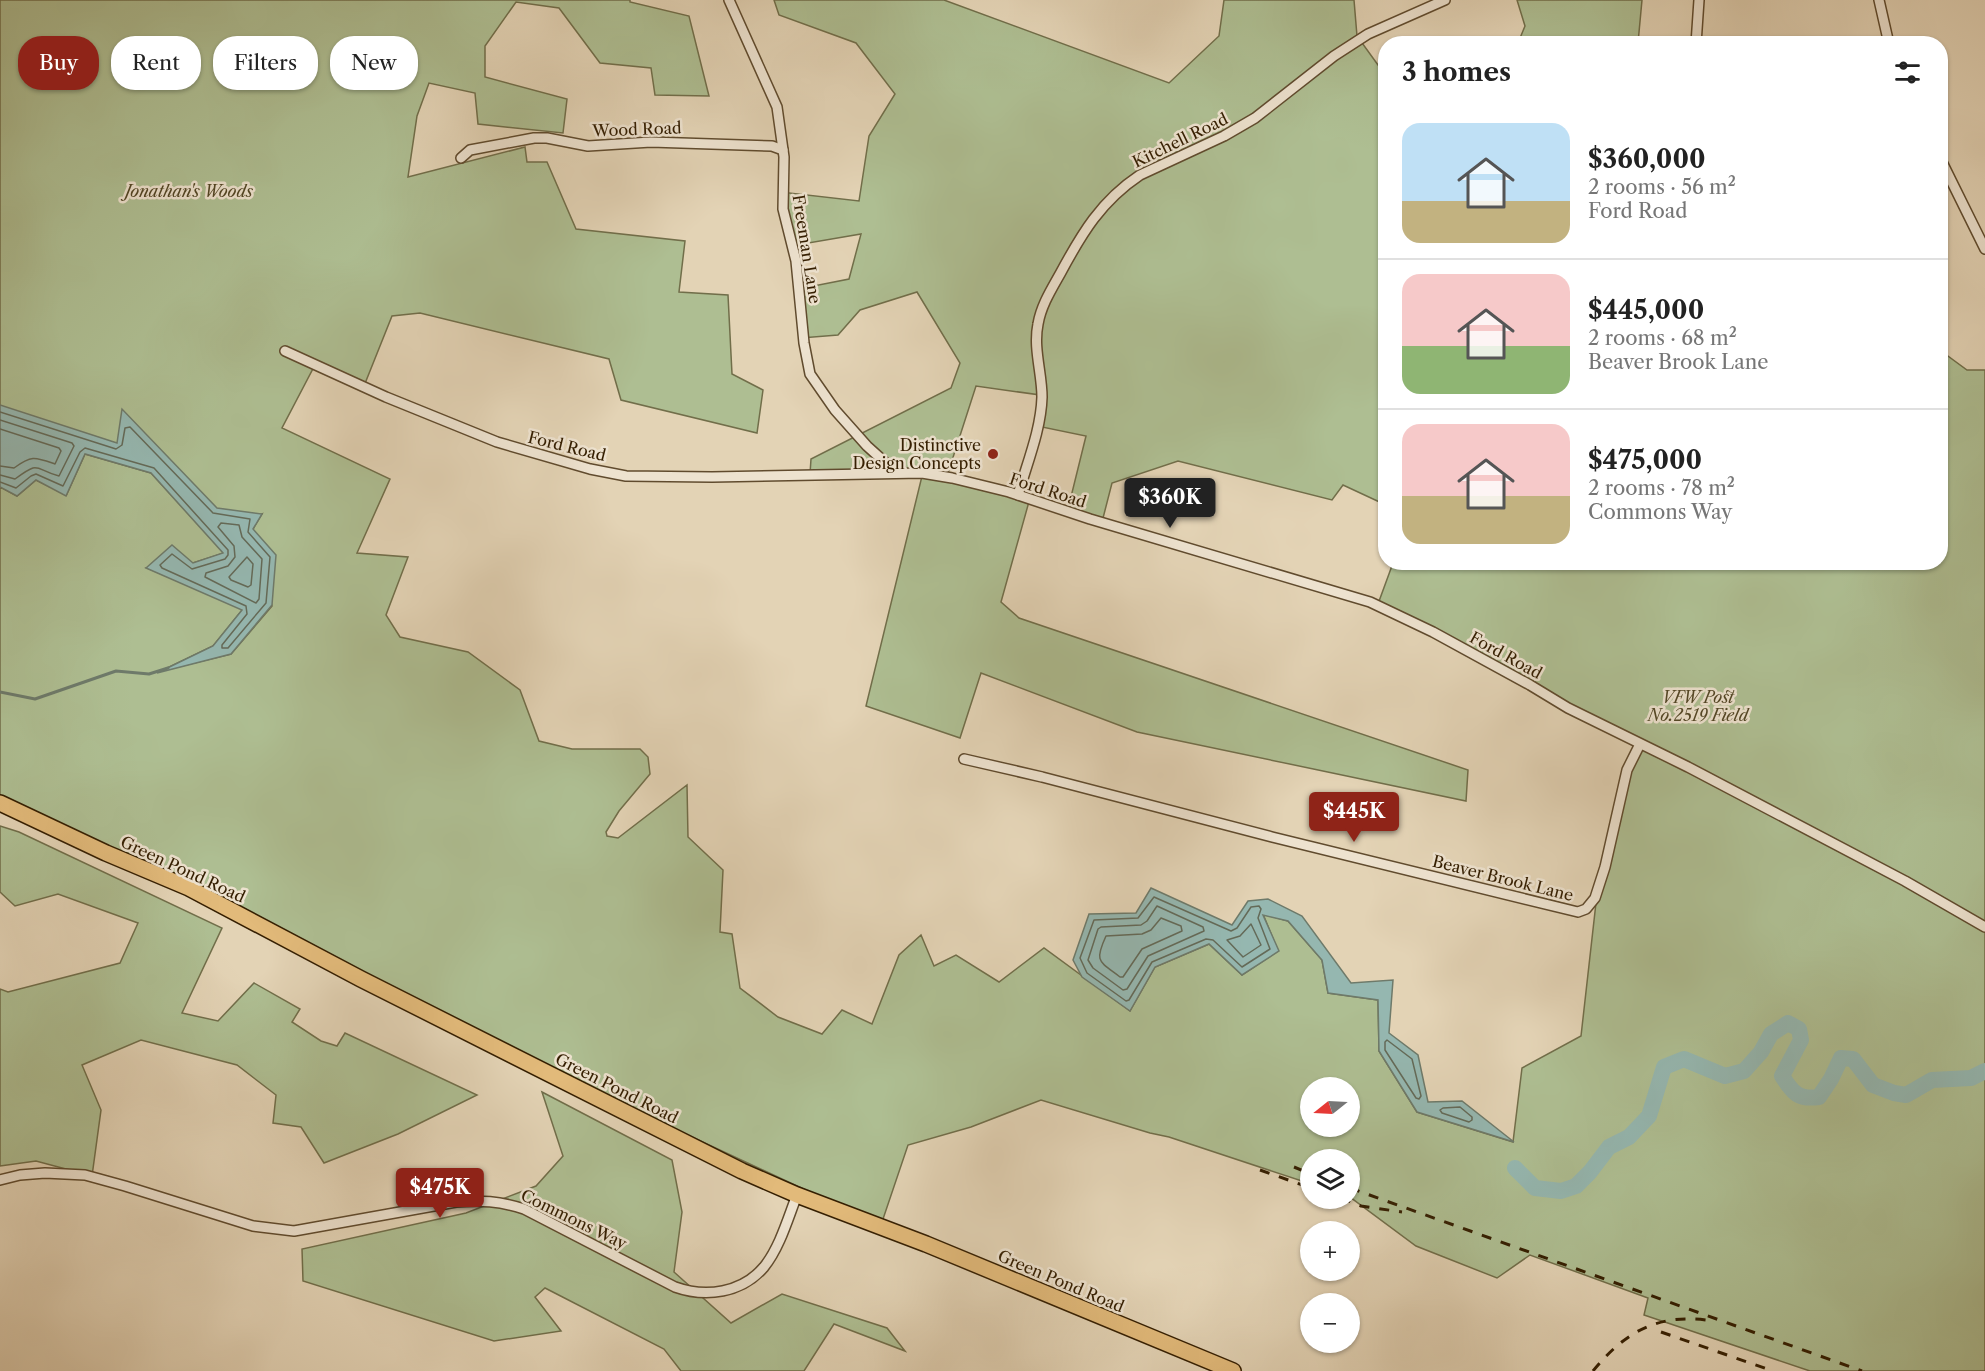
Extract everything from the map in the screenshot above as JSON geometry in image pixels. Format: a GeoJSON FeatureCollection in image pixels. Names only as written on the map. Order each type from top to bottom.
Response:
{"type":"FeatureCollection","features":[{"type":"Feature","properties":{"kind":"main road","name":"Green Pond Road"},"geometry":{"type":"LineString","coordinates":[[0,803],[106,853],[189,888],[687,1145],[797,1195],[926,1244],[1233,1371]]}},
{"type":"Feature","properties":{"kind":"street","name":"Freeman Lane"},"geometry":{"type":"LineString","coordinates":[[729,0],[777,107],[783,150],[783,208],[796,261],[804,343],[810,374],[835,410],[867,446],[888,465],[905,473]]}},
{"type":"Feature","properties":{"kind":"street","name":"Kitchell Road"},"geometry":{"type":"LineString","coordinates":[[1018,495],[1041,411],[1042,383],[1036,335],[1038,320],[1048,295],[1093,218],[1128,183],[1140,175],[1224,136],[1255,118],[1334,56],[1368,34],[1445,0]]}},
{"type":"Feature","properties":{"kind":"street"},"geometry":{"type":"LineString","coordinates":[[1697,36],[1699,0]]}},
{"type":"Feature","properties":{"kind":"street"},"geometry":{"type":"LineString","coordinates":[[1879,0],[1886,36]]}},
{"type":"Feature","properties":{"kind":"street","name":"Wood Road"},"geometry":{"type":"LineString","coordinates":[[461,158],[470,150],[534,138],[547,138],[588,146],[700,142],[772,146],[783,150]]}},
{"type":"Feature","properties":{"kind":"street"},"geometry":{"type":"LineString","coordinates":[[1948,174],[1985,249]]}},
{"type":"Feature","properties":{"kind":"street","name":"Ford Road"},"geometry":{"type":"LineString","coordinates":[[285,351],[386,397],[488,439],[538,456],[590,469],[626,476],[712,477],[922,473],[952,478],[1018,495],[1090,519],[1370,602],[1433,632],[1568,708],[1688,767],[1905,881],[1985,927]]}},
{"type":"Feature","properties":{"kind":"street","name":"Beaver Brook Lane"},"geometry":{"type":"LineString","coordinates":[[964,759],[1578,912],[1586,909],[1595,898],[1605,867],[1627,770],[1640,744]]}},
{"type":"Feature","properties":{"kind":"street","name":"Commons Way"},"geometry":{"type":"LineString","coordinates":[[0,1180],[45,1173],[85,1175],[253,1226],[294,1231],[456,1202],[497,1201],[524,1209],[675,1287],[686,1291],[708,1293],[721,1292],[738,1286],[756,1275],[765,1266],[797,1195]]}},
{"type":"Feature","properties":{"kind":"green space"},"geometry":{"type":"Polygon","coordinates":[[[0,0],[630,0],[630,2],[689,16],[709,96],[655,95],[651,68],[600,63],[559,8],[516,2],[485,46],[485,77],[567,99],[563,133],[478,124],[475,93],[429,83],[417,116],[408,177],[525,147],[527,162],[547,162],[576,229],[685,241],[679,292],[728,295],[732,374],[763,390],[757,433],[621,400],[609,359],[420,313],[392,316],[364,386],[316,363],[282,428],[390,479],[357,553],[408,557],[386,615],[400,637],[468,652],[520,690],[539,741],[572,749],[640,749],[648,757],[650,774],[619,811],[606,832],[607,836],[618,838],[687,785],[688,837],[723,870],[720,932],[732,934],[740,988],[778,1017],[822,1034],[842,1010],[872,1024],[899,955],[921,935],[934,966],[956,955],[999,982],[1044,948],[1130,1011],[1155,967],[1209,944],[1242,975],[1278,951],[1263,914],[1288,921],[1322,960],[1328,993],[1378,1000],[1379,1051],[1417,1112],[1513,1142],[1522,1068],[1581,1036],[1596,903],[1639,741],[1378,604],[1390,570],[1948,570],[1948,356],[1967,370],[1985,370],[1985,1371],[1810,1371],[1644,1315],[1648,1298],[1530,1255],[1497,1278],[1416,1246],[1360,1204],[1360,1149],[1300,1149],[1300,1180],[1169,1137],[1041,1100],[971,1127],[908,1145],[882,1222],[812,1193],[619,1103],[0,798],[0,487],[17,496],[36,480],[48,486],[42,471],[0,470],[0,0]],[[89,444],[66,496],[85,454],[151,473],[224,553],[193,563],[147,568],[243,609],[213,646],[161,671],[231,654],[272,606],[253,529],[262,514],[231,525],[162,472],[89,444]]]}},
{"type":"Feature","properties":{"kind":"green space"},"geometry":{"type":"Polygon","coordinates":[[[774,0],[944,0],[1169,83],[1219,36],[1224,0],[1354,0],[1357,36],[1378,65],[1378,501],[1343,485],[1332,500],[1178,461],[1112,483],[1102,522],[1067,513],[1086,436],[1037,426],[1040,395],[976,386],[947,476],[1030,498],[1001,602],[1019,618],[1468,770],[1466,801],[1137,732],[981,673],[960,738],[866,706],[923,472],[810,474],[811,459],[951,388],[960,363],[917,292],[860,310],[838,335],[801,338],[798,289],[849,279],[861,234],[791,246],[781,192],[859,201],[869,136],[895,94],[856,43],[779,15],[774,0]]]}},
{"type":"Feature","properties":{"kind":"green space"},"geometry":{"type":"Polygon","coordinates":[[[1517,0],[1642,0],[1639,36],[1521,36],[1525,26],[1517,0]]]}},
{"type":"Feature","properties":{"kind":"green space"},"geometry":{"type":"Polygon","coordinates":[[[0,826],[19,832],[222,928],[182,1013],[218,1021],[254,983],[300,1009],[292,1022],[321,1041],[337,1046],[345,1033],[477,1095],[398,1134],[324,1163],[301,1127],[273,1123],[276,1095],[237,1065],[141,1040],[82,1065],[101,1110],[92,1176],[36,1161],[0,1166],[0,989],[8,992],[120,963],[138,923],[58,894],[15,906],[0,892],[0,826]]]}},
{"type":"Feature","properties":{"kind":"green space"},"geometry":{"type":"Polygon","coordinates":[[[542,1092],[672,1160],[682,1212],[674,1272],[731,1323],[782,1294],[887,1328],[905,1351],[834,1324],[804,1371],[681,1371],[664,1349],[545,1288],[535,1297],[561,1331],[494,1341],[303,1281],[302,1249],[466,1213],[536,1186],[563,1156],[542,1092]]]}},
{"type":"Feature","properties":{"kind":"water"},"geometry":{"type":"Polygon","coordinates":[[[0,405],[117,443],[122,409],[217,508],[262,514],[253,529],[276,555],[272,605],[231,654],[157,673],[213,646],[242,610],[146,568],[172,545],[193,563],[223,553],[151,473],[85,454],[66,496],[36,480],[17,496],[0,487],[0,405]]]}},
{"type":"Feature","properties":{"kind":"water"},"geometry":{"type":"Polygon","coordinates":[[[1151,888],[1232,925],[1248,901],[1268,899],[1302,916],[1351,983],[1393,980],[1389,1033],[1418,1055],[1428,1102],[1462,1101],[1514,1142],[1417,1112],[1379,1051],[1378,1000],[1328,993],[1322,960],[1288,921],[1263,915],[1279,951],[1242,975],[1209,944],[1155,967],[1130,1011],[1082,977],[1073,960],[1089,914],[1136,913],[1151,888]]]}},
{"type":"Feature","properties":{"kind":"waterway"},"geometry":{"type":"LineString","coordinates":[[0,692],[35,699],[116,671],[149,674],[168,668]]}},
{"type":"Feature","properties":{"kind":"waterway"},"geometry":{"type":"LineString","coordinates":[[1515,1168],[1535,1188],[1561,1191],[1576,1186],[1609,1147],[1629,1137],[1649,1116],[1664,1067],[1684,1059],[1725,1076],[1744,1071],[1761,1052],[1771,1034],[1788,1023],[1799,1029],[1801,1040],[1782,1076],[1793,1091],[1801,1096],[1819,1097],[1841,1058],[1853,1059],[1873,1085],[1906,1095],[1932,1080],[1971,1078],[1985,1071]]}},
{"type":"Feature","properties":{"kind":"railway"},"geometry":{"type":"LineString","coordinates":[[1294,1167],[1300,1169]]}},
{"type":"Feature","properties":{"kind":"railway"},"geometry":{"type":"LineString","coordinates":[[1260,1170],[1300,1184]]}},
{"type":"Feature","properties":{"kind":"railway"},"geometry":{"type":"LineString","coordinates":[[1360,1192],[1862,1371]]}},
{"type":"Feature","properties":{"kind":"railway"},"geometry":{"type":"LineString","coordinates":[[1360,1206],[1402,1212]]}},
{"type":"Feature","properties":{"kind":"railway"},"geometry":{"type":"LineString","coordinates":[[1593,1371],[1617,1346],[1642,1329],[1672,1320],[1706,1320]]}},
{"type":"Feature","properties":{"kind":"railway"},"geometry":{"type":"LineString","coordinates":[[1661,1332],[1773,1371]]}},
{"type":"Feature","properties":{"kind":"place","name":"Distinctive Design Concepts"},"geometry":{"type":"Point","coordinates":[993,454]}},
{"type":"Feature","properties":{"kind":"park label","name":"Jonathan's Woods"},"geometry":{"type":"Point","coordinates":[189,191]}},
{"type":"Feature","properties":{"kind":"park label","name":"VFW Post No.2519 Field"},"geometry":{"type":"Point","coordinates":[1698,706]}}]}
